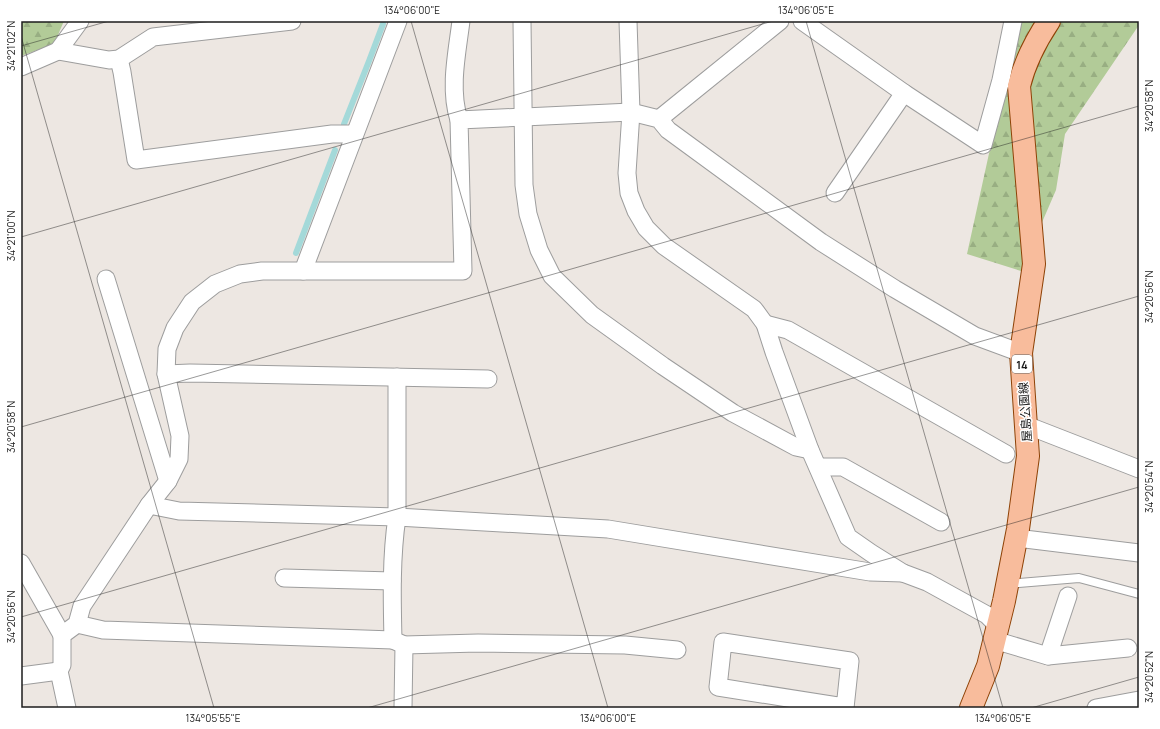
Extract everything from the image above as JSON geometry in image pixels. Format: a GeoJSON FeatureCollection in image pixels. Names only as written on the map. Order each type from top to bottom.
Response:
{"type":"FeatureCollection","features":[{"type":"Feature","properties":{"kind":"main road","name":"屋島公園線"},"geometry":{"type":"LineString","coordinates":[[971,708],[988,666],[1007,584],[1016,538],[1028,456],[1021,353],[1034,264],[1019,86],[1023,68],[1039,36],[1049,21]]}},
{"type":"Feature","properties":{"kind":"street"},"geometry":{"type":"LineString","coordinates":[[21,67],[58,51],[80,21]]}},
{"type":"Feature","properties":{"kind":"street"},"geometry":{"type":"LineString","coordinates":[[58,51],[109,60],[119,60],[153,37],[292,21]]}},
{"type":"Feature","properties":{"kind":"street"},"geometry":{"type":"LineString","coordinates":[[303,271],[398,21]]}},
{"type":"Feature","properties":{"kind":"street"},"geometry":{"type":"LineString","coordinates":[[62,635],[77,624],[82,606],[149,504],[168,481],[179,459],[180,436],[166,374],[167,349],[175,328],[192,302],[215,284],[240,274],[262,271],[463,271],[459,120],[456,112],[454,84],[460,21]]}},
{"type":"Feature","properties":{"kind":"street"},"geometry":{"type":"LineString","coordinates":[[522,21],[524,185],[528,214],[538,250],[552,276],[592,315],[663,366],[733,413],[796,447],[810,450]]}},
{"type":"Feature","properties":{"kind":"street"},"geometry":{"type":"LineString","coordinates":[[628,21],[631,112],[627,173],[629,193],[636,211],[646,228],[664,246],[754,309],[765,324],[810,450],[848,537],[903,573],[927,582],[987,615],[995,632],[1048,656],[1128,648]]}},
{"type":"Feature","properties":{"kind":"street"},"geometry":{"type":"LineString","coordinates":[[658,120],[780,21]]}},
{"type":"Feature","properties":{"kind":"street"},"geometry":{"type":"LineString","coordinates":[[802,21],[904,94],[983,145],[1001,80],[1012,21]]}},
{"type":"Feature","properties":{"kind":"street"},"geometry":{"type":"LineString","coordinates":[[119,60],[136,160],[332,134],[354,134]]}},
{"type":"Feature","properties":{"kind":"street"},"geometry":{"type":"LineString","coordinates":[[835,193],[904,94]]}},
{"type":"Feature","properties":{"kind":"street"},"geometry":{"type":"LineString","coordinates":[[459,120],[631,112],[658,120],[668,130],[821,242],[895,289],[976,336],[1021,353]]}},
{"type":"Feature","properties":{"kind":"street"},"geometry":{"type":"LineString","coordinates":[[106,279],[168,481]]}},
{"type":"Feature","properties":{"kind":"street"},"geometry":{"type":"LineString","coordinates":[[765,324],[788,330],[1006,454]]}},
{"type":"Feature","properties":{"kind":"street"},"geometry":{"type":"LineString","coordinates":[[166,374],[190,373],[488,379]]}},
{"type":"Feature","properties":{"kind":"street"},"geometry":{"type":"LineString","coordinates":[[397,377],[397,516],[394,536],[392,581],[403,708]]}},
{"type":"Feature","properties":{"kind":"street"},"geometry":{"type":"LineString","coordinates":[[1026,425],[1139,469]]}},
{"type":"Feature","properties":{"kind":"street"},"geometry":{"type":"LineString","coordinates":[[818,467],[843,467],[941,522]]}},
{"type":"Feature","properties":{"kind":"street"},"geometry":{"type":"LineString","coordinates":[[149,504],[179,511],[397,516],[608,529],[870,572],[903,573]]}},
{"type":"Feature","properties":{"kind":"street"},"geometry":{"type":"LineString","coordinates":[[1016,538],[1139,553]]}},
{"type":"Feature","properties":{"kind":"street"},"geometry":{"type":"LineString","coordinates":[[22,568],[62,635],[62,665],[59,671],[67,708]]}},
{"type":"Feature","properties":{"kind":"street"},"geometry":{"type":"LineString","coordinates":[[284,578],[392,581]]}},
{"type":"Feature","properties":{"kind":"street"},"geometry":{"type":"LineString","coordinates":[[1048,656],[1068,596]]}},
{"type":"Feature","properties":{"kind":"street"},"geometry":{"type":"LineString","coordinates":[[77,624],[104,630],[398,642],[625,645],[677,650]]}},
{"type":"Feature","properties":{"kind":"street"},"geometry":{"type":"LineString","coordinates":[[723,642],[850,661],[845,707],[718,687],[723,642]]}},
{"type":"Feature","properties":{"kind":"street"},"geometry":{"type":"LineString","coordinates":[[21,676],[59,671]]}},
{"type":"Feature","properties":{"kind":"street"},"geometry":{"type":"LineString","coordinates":[[1096,708],[1139,700]]}},
{"type":"Feature","properties":{"kind":"lane"},"geometry":{"type":"LineString","coordinates":[[1007,584],[1079,578],[1139,594]]}},
{"type":"Feature","properties":{"kind":"green space"},"geometry":{"type":"Polygon","coordinates":[[[21,21],[64,21],[54,44],[21,56],[21,21]]]}},
{"type":"Feature","properties":{"kind":"green space"},"geometry":{"type":"Polygon","coordinates":[[[1018,21],[1139,21],[1139,25],[1065,134],[1056,190],[1021,271],[967,254],[1018,21]]]}},
{"type":"Feature","properties":{"kind":"waterway"},"geometry":{"type":"LineString","coordinates":[[344,124],[383,24]]}},
{"type":"Feature","properties":{"kind":"waterway"},"geometry":{"type":"LineString","coordinates":[[296,253],[335,150]]}}]}
